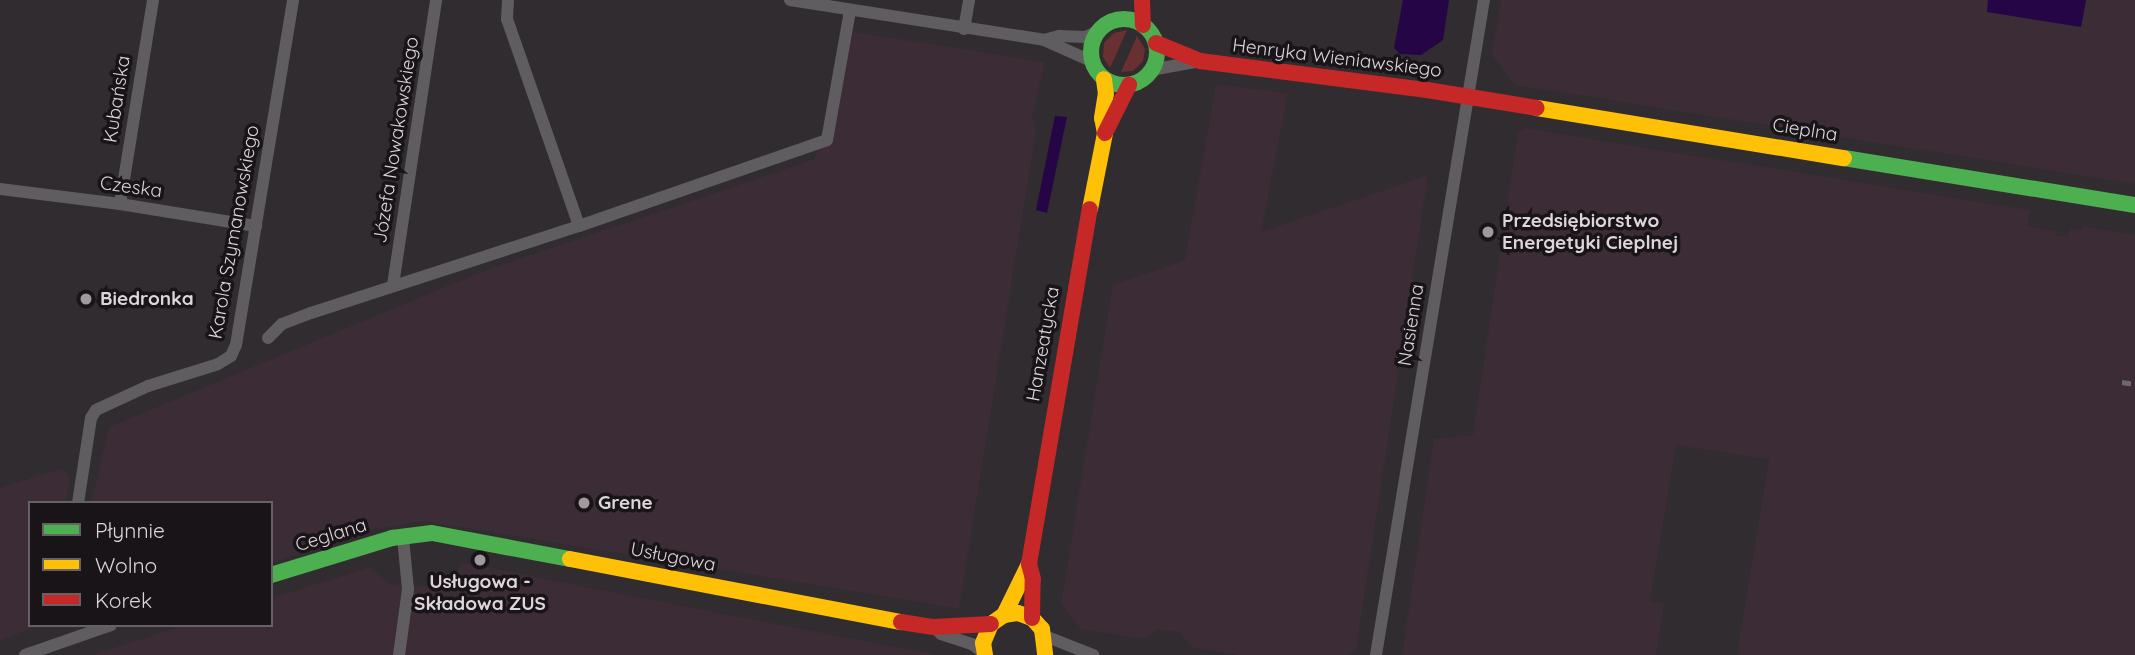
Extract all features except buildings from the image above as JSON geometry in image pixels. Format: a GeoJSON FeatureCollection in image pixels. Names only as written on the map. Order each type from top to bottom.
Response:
{"type":"FeatureCollection","features":[{"type":"Feature","properties":{"kind":"street","name":"Kubańska"},"geometry":{"type":"LineString","coordinates":[[120,204],[153,0]]}},
{"type":"Feature","properties":{"kind":"street","name":"Karola Szymanowskiego"},"geometry":{"type":"LineString","coordinates":[[78,501],[91,418],[96,410],[148,386],[218,363],[231,356],[236,345],[293,0]]}},
{"type":"Feature","properties":{"kind":"street","name":"Józefa Nowakowskiego"},"geometry":{"type":"LineString","coordinates":[[393,285],[436,0]]}},
{"type":"Feature","properties":{"kind":"street"},"geometry":{"type":"LineString","coordinates":[[508,0],[507,19],[579,226]]}},
{"type":"Feature","properties":{"kind":"street"},"geometry":{"type":"LineString","coordinates":[[790,0],[1044,40],[1091,61],[1104,79],[1129,85],[1138,82],[1152,70],[1156,62],[1156,43],[1143,25],[1142,0]]}},
{"type":"Feature","properties":{"kind":"street"},"geometry":{"type":"LineString","coordinates":[[964,29],[969,0]]}},
{"type":"Feature","properties":{"kind":"street"},"geometry":{"type":"LineString","coordinates":[[1044,40],[1059,36],[1085,37],[1097,32],[1116,19],[1127,0]]}},
{"type":"Feature","properties":{"kind":"street","name":"Nasienna"},"geometry":{"type":"LineString","coordinates":[[1376,655],[1484,0]]}},
{"type":"Feature","properties":{"kind":"street"},"geometry":{"type":"LineString","coordinates":[[268,338],[282,324],[393,285],[579,226],[827,140],[850,11]]}},
{"type":"Feature","properties":{"kind":"street"},"geometry":{"type":"LineString","coordinates":[[1116,19],[1126,19],[1143,25]]}},
{"type":"Feature","properties":{"kind":"street"},"geometry":{"type":"LineString","coordinates":[[1091,61],[1091,46],[1097,32]]}},
{"type":"Feature","properties":{"kind":"street","name":"Henryka Wieniawskiego"},"geometry":{"type":"LineString","coordinates":[[1156,43],[1186,53],[1200,61]]}},
{"type":"Feature","properties":{"kind":"street","name":"Henryka Wieniawskiego"},"geometry":{"type":"LineString","coordinates":[[1152,70],[1200,61],[1468,97]]}},
{"type":"Feature","properties":{"kind":"street","name":"Hanzeatycka"},"geometry":{"type":"LineString","coordinates":[[1032,618],[1033,579],[1029,564],[1076,276],[1105,133],[1104,79]]}},
{"type":"Feature","properties":{"kind":"street","name":"Hanzeatycka"},"geometry":{"type":"LineString","coordinates":[[1105,133],[1111,127],[1129,85]]}},
{"type":"Feature","properties":{"kind":"street","name":"Cieplna"},"geometry":{"type":"LineString","coordinates":[[1468,97],[2135,205]]}},
{"type":"Feature","properties":{"kind":"street","name":"Czeska"},"geometry":{"type":"LineString","coordinates":[[0,189],[120,204],[256,226]]}},
{"type":"Feature","properties":{"kind":"street","name":"Usługowa"},"geometry":{"type":"LineString","coordinates":[[403,538],[432,533],[456,536],[934,627],[997,620],[1018,613],[1032,618]]}},
{"type":"Feature","properties":{"kind":"street"},"geometry":{"type":"LineString","coordinates":[[399,655],[408,589],[403,538]]}},
{"type":"Feature","properties":{"kind":"street","name":"Ceglana"},"geometry":{"type":"LineString","coordinates":[[273,574],[372,544],[403,538]]}},
{"type":"Feature","properties":{"kind":"street","name":"Hanzeatycka"},"geometry":{"type":"LineString","coordinates":[[985,654],[985,633],[1013,602],[1019,579],[1029,564]]}},
{"type":"Feature","properties":{"kind":"street"},"geometry":{"type":"LineString","coordinates":[[1032,618],[1045,636],[1093,655]]}},
{"type":"Feature","properties":{"kind":"street"},"geometry":{"type":"LineString","coordinates":[[64,640],[65,627]]}},
{"type":"Feature","properties":{"kind":"street"},"geometry":{"type":"LineString","coordinates":[[25,655],[105,627]]}},
{"type":"Feature","properties":{"kind":"street","name":"Usługowa"},"geometry":{"type":"LineString","coordinates":[[934,627],[949,639],[972,644],[985,654]]}},
{"type":"Feature","properties":{"kind":"street"},"geometry":{"type":"LineString","coordinates":[[1045,636],[1045,655]]}},
{"type":"Feature","properties":{"kind":"shaded area"},"geometry":{"type":"Polygon","coordinates":[[[1403,0],[1449,0],[1443,40],[1421,55],[1400,54],[1394,48],[1403,0]]]}},
{"type":"Feature","properties":{"kind":"shaded area"},"geometry":{"type":"Polygon","coordinates":[[[1501,0],[2135,0],[2135,184],[1515,85],[1492,55],[1501,0]]]}},
{"type":"Feature","properties":{"kind":"shaded area"},"geometry":{"type":"Polygon","coordinates":[[[1988,0],[2086,0],[2081,27],[1987,12],[1988,0]]]}},
{"type":"Feature","properties":{"kind":"shaded area"},"geometry":{"type":"Polygon","coordinates":[[[1127,30],[1110,68],[1103,57],[1104,43],[1114,33],[1127,30]]]}},
{"type":"Feature","properties":{"kind":"shaded area"},"geometry":{"type":"Polygon","coordinates":[[[854,32],[1045,62],[1032,117],[1036,131],[959,609],[425,521],[373,529],[273,562],[273,501],[91,501],[109,427],[481,272],[815,159],[854,32]]]}},
{"type":"Feature","properties":{"kind":"shaded area"},"geometry":{"type":"Polygon","coordinates":[[[1137,36],[1145,49],[1143,61],[1133,71],[1121,72],[1137,36]]]}},
{"type":"Feature","properties":{"kind":"shaded area"},"geometry":{"type":"Polygon","coordinates":[[[1216,84],[1288,93],[1261,232],[1428,175],[1356,650],[1349,655],[1238,655],[1193,648],[1179,632],[1157,630],[1145,639],[1081,629],[1061,604],[1113,285],[1185,260],[1216,84]]]}},
{"type":"Feature","properties":{"kind":"shaded area"},"geometry":{"type":"Polygon","coordinates":[[[1055,116],[1067,117],[1047,213],[1036,210],[1055,116]]]}},
{"type":"Feature","properties":{"kind":"shaded area","name":"Przedsiębiorstwo Energetyki Cieplnej"},"geometry":{"type":"Polygon","coordinates":[[[1524,128],[2030,210],[2027,226],[2056,231],[2056,235],[2068,237],[2070,228],[2081,230],[2082,226],[2135,235],[2135,655],[1737,655],[1769,460],[1676,445],[1650,601],[1664,603],[1656,655],[1402,655],[1434,439],[1473,435],[1518,132],[1524,128]]]}},
{"type":"Feature","properties":{"kind":"shaded area"},"geometry":{"type":"Polygon","coordinates":[[[63,468],[70,478],[66,501],[28,501],[28,627],[34,627],[0,641],[0,488],[63,468]]]}},
{"type":"Feature","properties":{"kind":"shaded area"},"geometry":{"type":"Polygon","coordinates":[[[460,562],[938,655],[92,655],[179,627],[273,627],[273,597],[370,567],[390,584],[454,588],[460,562]]]}},
{"type":"Feature","properties":{"kind":"railway"},"geometry":{"type":"LineString","coordinates":[[2122,382],[2135,384]]}},
{"type":"Feature","properties":{"kind":"traffic: fast"},"geometry":{"type":"LineString","coordinates":[[1118,19],[1130,19],[1142,24],[1152,34],[1157,52],[1155,65],[1142,80],[1130,85],[1118,85],[1106,80],[1096,70],[1091,58],[1091,46],[1096,34],[1106,24],[1118,19]]}},
{"type":"Feature","properties":{"kind":"traffic: fast"},"geometry":{"type":"LineString","coordinates":[[1844,158],[2135,205]]}},
{"type":"Feature","properties":{"kind":"traffic: fast"},"geometry":{"type":"LineString","coordinates":[[273,574],[392,538],[432,533],[570,559]]}},
{"type":"Feature","properties":{"kind":"traffic: slow"},"geometry":{"type":"LineString","coordinates":[[1090,209],[1105,133],[1102,118],[1106,94],[1104,79]]}},
{"type":"Feature","properties":{"kind":"traffic: slow"},"geometry":{"type":"LineString","coordinates":[[1537,108],[1844,158]]}},
{"type":"Feature","properties":{"kind":"traffic: slow"},"geometry":{"type":"LineString","coordinates":[[570,559],[901,622]]}},
{"type":"Feature","properties":{"kind":"traffic: slow"},"geometry":{"type":"LineString","coordinates":[[1004,615],[1029,564]]}},
{"type":"Feature","properties":{"kind":"traffic: slow"},"geometry":{"type":"LineString","coordinates":[[985,655],[983,643],[991,624],[1004,615],[1018,613],[1032,618],[1042,629],[1045,655]]}},
{"type":"Feature","properties":{"kind":"traffic: jam"},"geometry":{"type":"LineString","coordinates":[[1142,0],[1143,25]]}},
{"type":"Feature","properties":{"kind":"traffic: jam"},"geometry":{"type":"LineString","coordinates":[[1156,43],[1200,61],[1427,90],[1537,108]]}},
{"type":"Feature","properties":{"kind":"traffic: jam"},"geometry":{"type":"LineString","coordinates":[[1105,133],[1129,85]]}},
{"type":"Feature","properties":{"kind":"traffic: jam"},"geometry":{"type":"LineString","coordinates":[[1032,618],[1033,579],[1029,564],[1090,209]]}},
{"type":"Feature","properties":{"kind":"traffic: jam"},"geometry":{"type":"LineString","coordinates":[[901,622],[934,627],[991,624]]}},
{"type":"Feature","properties":{"kind":"place","name":"Przedsiębiorstwo Energetyki Cieplnej"},"geometry":{"type":"Point","coordinates":[1488,232]}},
{"type":"Feature","properties":{"kind":"place","name":"Biedronka"},"geometry":{"type":"Point","coordinates":[86,299]}},
{"type":"Feature","properties":{"kind":"place","name":"Grene"},"geometry":{"type":"Point","coordinates":[584,503]}},
{"type":"Feature","properties":{"kind":"place","name":"Usługowa - Składowa ZUS"},"geometry":{"type":"Point","coordinates":[480,560]}}]}
